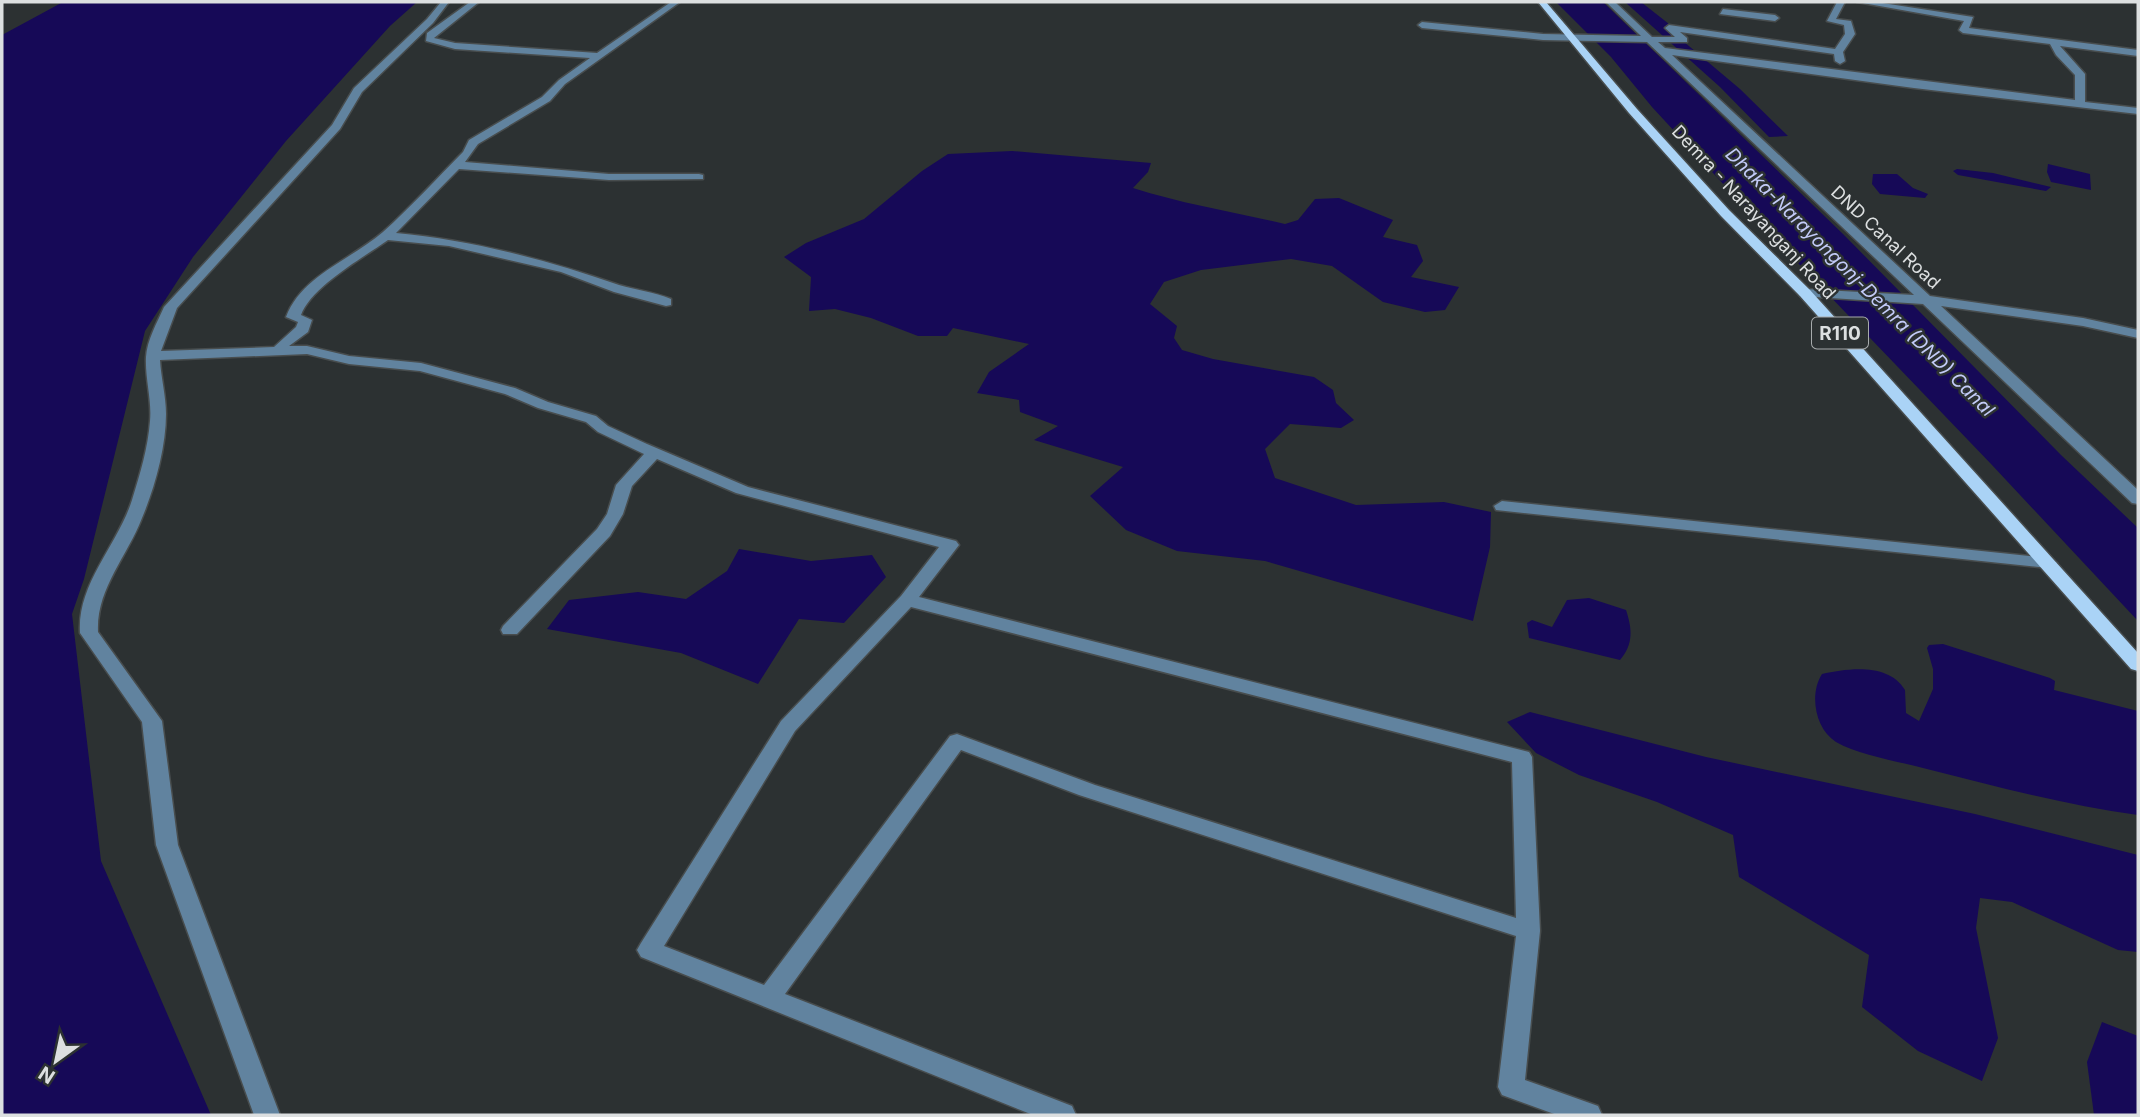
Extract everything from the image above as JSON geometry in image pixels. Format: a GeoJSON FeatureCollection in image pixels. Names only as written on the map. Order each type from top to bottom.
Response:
{"type":"FeatureCollection","features":[{"type":"Feature","properties":{"kind":"main road","name":"Demra - Narayanganj Road"},"geometry":{"type":"LineString","coordinates":[[1542,2],[1725,213],[1805,293],[2138,665]]}},
{"type":"Feature","properties":{"kind":"street"},"geometry":{"type":"LineString","coordinates":[[267,1115],[167,845],[152,721],[89,634],[86,620],[114,553],[133,520],[144,483],[158,423],[153,356],[160,330],[171,307],[335,127],[358,90],[430,21],[445,2]]}},
{"type":"Feature","properties":{"kind":"street"},"geometry":{"type":"LineString","coordinates":[[475,2],[430,35],[429,39],[455,46],[601,56]]}},
{"type":"Feature","properties":{"kind":"street"},"geometry":{"type":"LineString","coordinates":[[279,351],[281,346],[303,329],[305,320],[293,317],[297,306],[327,277],[386,236],[468,153],[473,142],[546,99],[562,82],[676,2]]}},
{"type":"Feature","properties":{"kind":"street","name":"DND Canal Road"},"geometry":{"type":"LineString","coordinates":[[1610,2],[2138,499]]}},
{"type":"Feature","properties":{"kind":"street"},"geometry":{"type":"LineString","coordinates":[[1713,35],[1723,12],[1731,2]]}},
{"type":"Feature","properties":{"kind":"street"},"geometry":{"type":"LineString","coordinates":[[1841,2],[1832,21],[1848,23],[1850,34],[1838,52],[1843,75]]}},
{"type":"Feature","properties":{"kind":"street"},"geometry":{"type":"LineString","coordinates":[[1861,2],[1970,19],[1963,30],[2138,53]]}},
{"type":"Feature","properties":{"kind":"street"},"geometry":{"type":"LineString","coordinates":[[1723,12],[1774,18]]}},
{"type":"Feature","properties":{"kind":"street"},"geometry":{"type":"LineString","coordinates":[[1422,25],[1543,37],[1647,37],[1684,40],[1669,28],[1838,52]]}},
{"type":"Feature","properties":{"kind":"street"},"geometry":{"type":"LineString","coordinates":[[2053,42],[2059,53],[2080,75],[2080,104]]}},
{"type":"Feature","properties":{"kind":"street"},"geometry":{"type":"LineString","coordinates":[[1663,51],[2138,111]]}},
{"type":"Feature","properties":{"kind":"street"},"geometry":{"type":"LineString","coordinates":[[455,165],[609,177],[699,177]]}},
{"type":"Feature","properties":{"kind":"street"},"geometry":{"type":"LineString","coordinates":[[386,236],[450,242],[483,252],[564,269],[666,302]]}},
{"type":"Feature","properties":{"kind":"street"},"geometry":{"type":"LineString","coordinates":[[1805,293],[1927,300],[2083,322],[2138,334]]}},
{"type":"Feature","properties":{"kind":"street"},"geometry":{"type":"LineString","coordinates":[[153,356],[307,350],[349,360],[408,365],[477,382],[591,419],[603,429],[742,489],[950,545],[907,600],[788,726],[649,950],[1063,1115]]}},
{"type":"Feature","properties":{"kind":"street"},"geometry":{"type":"LineString","coordinates":[[510,630],[604,532],[615,514],[624,485],[654,452]]}},
{"type":"Feature","properties":{"kind":"street"},"geometry":{"type":"LineString","coordinates":[[1502,506],[2048,564]]}},
{"type":"Feature","properties":{"kind":"street"},"geometry":{"type":"LineString","coordinates":[[907,600],[1522,757],[1528,931],[1511,1087],[1589,1115]]}},
{"type":"Feature","properties":{"kind":"street"},"geometry":{"type":"LineString","coordinates":[[769,997],[957,741],[1087,790],[1528,931]]}},
{"type":"Feature","properties":{"kind":"water"},"geometry":{"type":"Polygon","coordinates":[[[63,2],[417,2],[390,26],[286,141],[193,257],[145,331],[84,579],[72,614],[101,861],[211,1115],[2,1115],[2,35],[63,2]]]}},
{"type":"Feature","properties":{"kind":"water","name":"Dhaka-Narayongonj-Demra (DND) Canal"},"geometry":{"type":"Polygon","coordinates":[[[1556,2],[1603,2],[1843,234],[2061,455],[2138,528],[2138,621],[1750,213],[1652,107],[1611,57],[1556,2]]]}},
{"type":"Feature","properties":{"kind":"water"},"geometry":{"type":"Polygon","coordinates":[[[1625,2],[1641,2],[1669,24],[1677,36],[1740,89],[1788,136],[1769,137],[1720,87],[1625,2]]]}},
{"type":"Feature","properties":{"kind":"water"},"geometry":{"type":"Polygon","coordinates":[[[1012,151],[1151,163],[1148,172],[1133,188],[1285,224],[1298,220],[1315,199],[1339,198],[1393,220],[1383,237],[1417,245],[1423,261],[1411,277],[1459,287],[1445,310],[1425,312],[1383,302],[1332,266],[1291,259],[1201,270],[1164,282],[1150,304],[1177,326],[1174,338],[1182,350],[1213,359],[1314,377],[1333,390],[1336,403],[1354,420],[1341,428],[1290,424],[1265,449],[1275,478],[1356,505],[1444,502],[1491,512],[1490,547],[1473,621],[1265,561],[1177,551],[1126,530],[1090,496],[1123,467],[1034,440],[1058,426],[1020,412],[1019,400],[977,393],[989,372],[1029,344],[953,328],[947,336],[918,336],[871,318],[835,309],[809,311],[811,277],[784,257],[806,243],[864,219],[922,171],[948,154],[1012,151]]]}},
{"type":"Feature","properties":{"kind":"water"},"geometry":{"type":"Polygon","coordinates":[[[2048,164],[2090,174],[2091,190],[2051,182],[2047,172],[2048,164]]]}},
{"type":"Feature","properties":{"kind":"water"},"geometry":{"type":"Polygon","coordinates":[[[1957,169],[1993,173],[2051,187],[2046,191],[1958,175],[1953,171],[1957,169]]]}},
{"type":"Feature","properties":{"kind":"water"},"geometry":{"type":"Polygon","coordinates":[[[1873,174],[1897,174],[1913,188],[1928,194],[1925,198],[1880,194],[1872,184],[1873,174]]]}},
{"type":"Feature","properties":{"kind":"water"},"geometry":{"type":"Polygon","coordinates":[[[739,549],[811,561],[872,555],[886,577],[844,623],[799,619],[758,684],[681,653],[547,629],[569,600],[638,592],[686,599],[727,571],[739,549]]]}},
{"type":"Feature","properties":{"kind":"water"},"geometry":{"type":"Polygon","coordinates":[[[1589,598],[1626,610],[1630,623],[1630,642],[1620,660],[1529,638],[1527,623],[1532,620],[1552,627],[1567,600],[1589,598]]]}},
{"type":"Feature","properties":{"kind":"water"},"geometry":{"type":"Polygon","coordinates":[[[1943,644],[2050,678],[2055,681],[2054,690],[2138,711],[2138,815],[2030,794],[1866,754],[1836,742],[1823,729],[1815,701],[1822,674],[1856,669],[1879,671],[1898,681],[1905,690],[1906,713],[1919,721],[1933,689],[1933,669],[1927,648],[1929,645],[1943,644]]]}},
{"type":"Feature","properties":{"kind":"water"},"geometry":{"type":"Polygon","coordinates":[[[1530,712],[1706,757],[1975,814],[2138,855],[2138,952],[2118,950],[2012,902],[1980,898],[1976,928],[1998,1038],[1982,1081],[1918,1051],[1862,1007],[1869,955],[1739,877],[1733,835],[1657,802],[1579,775],[1536,753],[1507,722],[1530,712]]]}},
{"type":"Feature","properties":{"kind":"water"},"geometry":{"type":"Polygon","coordinates":[[[2102,1022],[2138,1036],[2138,1115],[2094,1115],[2087,1062],[2102,1022]]]}}]}
